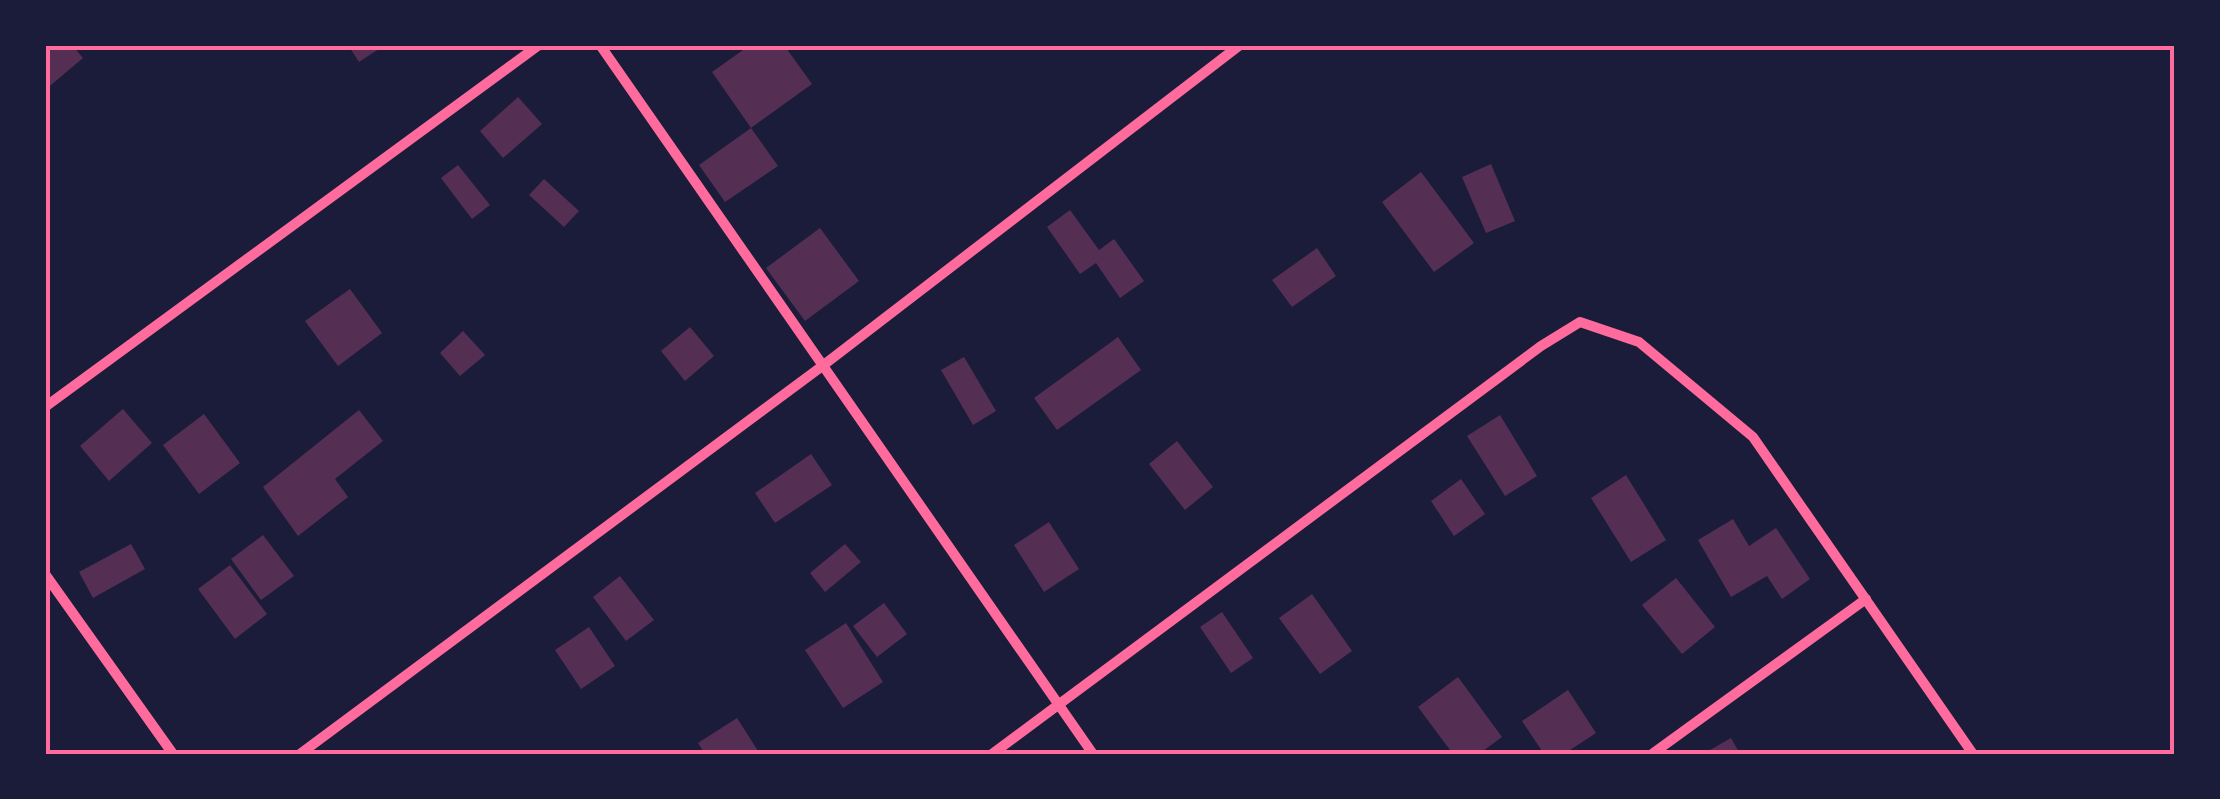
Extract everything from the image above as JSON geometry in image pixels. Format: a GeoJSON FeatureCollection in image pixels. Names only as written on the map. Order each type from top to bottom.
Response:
{"type":"FeatureCollection","features":[{"type":"Feature","properties":{"kind":"street"},"geometry":{"type":"LineString","coordinates":[[45,407],[539,45]]}},
{"type":"Feature","properties":{"kind":"street"},"geometry":{"type":"LineString","coordinates":[[600,45],[1093,754]]}},
{"type":"Feature","properties":{"kind":"street"},"geometry":{"type":"LineString","coordinates":[[300,754],[821,367],[1240,45]]}},
{"type":"Feature","properties":{"kind":"street"},"geometry":{"type":"LineString","coordinates":[[992,754],[1541,346],[1580,322],[1639,342],[1753,437],[1973,754]]}},
{"type":"Feature","properties":{"kind":"street"},"geometry":{"type":"LineString","coordinates":[[45,574],[173,754]]}},
{"type":"Feature","properties":{"kind":"street"},"geometry":{"type":"LineString","coordinates":[[1652,754],[1866,599]]}},
{"type":"Feature","properties":{"kind":"building"},"geometry":{"type":"Polygon","coordinates":[[[50,45],[72,45],[83,58],[45,90],[45,49],[50,45]]]}},
{"type":"Feature","properties":{"kind":"building"},"geometry":{"type":"Polygon","coordinates":[[[348,45],[385,45],[359,62],[348,45]]]}},
{"type":"Feature","properties":{"kind":"building"},"geometry":{"type":"Polygon","coordinates":[[[750,45],[784,45],[812,84],[751,128],[712,72],[750,45]]]}},
{"type":"Feature","properties":{"kind":"building"},"geometry":{"type":"Polygon","coordinates":[[[518,97],[542,124],[503,158],[480,131],[518,97]]]}},
{"type":"Feature","properties":{"kind":"building"},"geometry":{"type":"Polygon","coordinates":[[[751,128],[778,166],[725,202],[699,165],[751,128]]]}},
{"type":"Feature","properties":{"kind":"building"},"geometry":{"type":"Polygon","coordinates":[[[1491,164],[1515,221],[1486,233],[1462,177],[1491,164]]]}},
{"type":"Feature","properties":{"kind":"building"},"geometry":{"type":"Polygon","coordinates":[[[458,165],[490,205],[472,219],[441,178],[458,165]]]}},
{"type":"Feature","properties":{"kind":"building"},"geometry":{"type":"Polygon","coordinates":[[[1421,172],[1474,243],[1434,272],[1382,202],[1421,172]]]}},
{"type":"Feature","properties":{"kind":"building"},"geometry":{"type":"Polygon","coordinates":[[[544,179],[579,211],[564,227],[529,195],[544,179]]]}},
{"type":"Feature","properties":{"kind":"building"},"geometry":{"type":"Polygon","coordinates":[[[1070,210],[1099,250],[1114,239],[1144,281],[1120,298],[1096,263],[1080,274],[1047,227],[1070,210]]]}},
{"type":"Feature","properties":{"kind":"building"},"geometry":{"type":"Polygon","coordinates":[[[820,228],[859,281],[805,321],[766,268],[820,228]]]}},
{"type":"Feature","properties":{"kind":"building"},"geometry":{"type":"Polygon","coordinates":[[[1317,248],[1336,276],[1292,307],[1272,280],[1317,248]]]}},
{"type":"Feature","properties":{"kind":"building"},"geometry":{"type":"Polygon","coordinates":[[[350,289],[382,333],[338,366],[305,321],[350,289]]]}},
{"type":"Feature","properties":{"kind":"building"},"geometry":{"type":"Polygon","coordinates":[[[690,327],[714,356],[685,381],[661,351],[690,327]]]}},
{"type":"Feature","properties":{"kind":"building"},"geometry":{"type":"Polygon","coordinates":[[[463,331],[485,355],[460,376],[440,353],[463,331]]]}},
{"type":"Feature","properties":{"kind":"building"},"geometry":{"type":"Polygon","coordinates":[[[1118,337],[1141,370],[1057,430],[1034,398],[1118,337]]]}},
{"type":"Feature","properties":{"kind":"building"},"geometry":{"type":"Polygon","coordinates":[[[964,357],[996,411],[973,425],[941,370],[964,357]]]}},
{"type":"Feature","properties":{"kind":"building"},"geometry":{"type":"Polygon","coordinates":[[[123,409],[152,443],[109,481],[80,446],[123,409]]]}},
{"type":"Feature","properties":{"kind":"building"},"geometry":{"type":"Polygon","coordinates":[[[359,410],[383,441],[335,479],[348,497],[298,536],[263,487],[359,410]]]}},
{"type":"Feature","properties":{"kind":"building"},"geometry":{"type":"Polygon","coordinates":[[[204,414],[240,463],[199,494],[163,445],[204,414]]]}},
{"type":"Feature","properties":{"kind":"building"},"geometry":{"type":"Polygon","coordinates":[[[1500,415],[1537,476],[1505,496],[1467,436],[1500,415]]]}},
{"type":"Feature","properties":{"kind":"building"},"geometry":{"type":"Polygon","coordinates":[[[1177,441],[1213,487],[1185,510],[1149,464],[1177,441]]]}},
{"type":"Feature","properties":{"kind":"building"},"geometry":{"type":"Polygon","coordinates":[[[811,454],[832,485],[775,523],[755,493],[811,454]]]}},
{"type":"Feature","properties":{"kind":"building"},"geometry":{"type":"Polygon","coordinates":[[[1626,475],[1666,540],[1631,562],[1591,498],[1626,475]]]}},
{"type":"Feature","properties":{"kind":"building"},"geometry":{"type":"Polygon","coordinates":[[[1461,479],[1485,514],[1454,536],[1431,501],[1461,479]]]}},
{"type":"Feature","properties":{"kind":"building"},"geometry":{"type":"Polygon","coordinates":[[[1733,519],[1749,546],[1776,528],[1810,579],[1782,599],[1767,576],[1731,597],[1698,540],[1733,519]]]}},
{"type":"Feature","properties":{"kind":"building"},"geometry":{"type":"Polygon","coordinates":[[[1049,522],[1079,569],[1044,592],[1014,545],[1049,522]]]}},
{"type":"Feature","properties":{"kind":"building"},"geometry":{"type":"Polygon","coordinates":[[[263,535],[294,576],[261,600],[231,559],[263,535]]]}},
{"type":"Feature","properties":{"kind":"building"},"geometry":{"type":"Polygon","coordinates":[[[131,544],[145,569],[93,598],[79,572],[131,544]]]}},
{"type":"Feature","properties":{"kind":"building"},"geometry":{"type":"Polygon","coordinates":[[[845,544],[861,562],[825,592],[810,573],[845,544]]]}},
{"type":"Feature","properties":{"kind":"building"},"geometry":{"type":"Polygon","coordinates":[[[230,565],[267,614],[235,639],[198,589],[230,565]]]}},
{"type":"Feature","properties":{"kind":"building"},"geometry":{"type":"Polygon","coordinates":[[[620,576],[654,620],[626,641],[593,597],[620,576]]]}},
{"type":"Feature","properties":{"kind":"building"},"geometry":{"type":"Polygon","coordinates":[[[1676,578],[1715,627],[1682,654],[1642,605],[1676,578]]]}},
{"type":"Feature","properties":{"kind":"building"},"geometry":{"type":"Polygon","coordinates":[[[1312,594],[1352,651],[1320,674],[1279,618],[1312,594]]]}},
{"type":"Feature","properties":{"kind":"building"},"geometry":{"type":"Polygon","coordinates":[[[884,603],[907,634],[877,657],[853,626],[884,603]]]}},
{"type":"Feature","properties":{"kind":"building"},"geometry":{"type":"Polygon","coordinates":[[[1222,612],[1253,658],[1231,673],[1200,627],[1222,612]]]}},
{"type":"Feature","properties":{"kind":"building"},"geometry":{"type":"Polygon","coordinates":[[[846,623],[883,682],[843,708],[805,650],[846,623]]]}},
{"type":"Feature","properties":{"kind":"building"},"geometry":{"type":"Polygon","coordinates":[[[589,627],[615,666],[581,689],[555,650],[589,627]]]}},
{"type":"Feature","properties":{"kind":"building"},"geometry":{"type":"Polygon","coordinates":[[[1458,677],[1502,737],[1479,754],[1453,754],[1418,707],[1458,677]]]}},
{"type":"Feature","properties":{"kind":"building"},"geometry":{"type":"Polygon","coordinates":[[[1568,690],[1596,733],[1564,754],[1544,754],[1522,721],[1568,690]]]}},
{"type":"Feature","properties":{"kind":"building"},"geometry":{"type":"Polygon","coordinates":[[[737,718],[760,754],[705,754],[698,743],[737,718]]]}},
{"type":"Feature","properties":{"kind":"building"},"geometry":{"type":"Polygon","coordinates":[[[1731,738],[1740,754],[1703,754],[1731,738]]]}}]}
